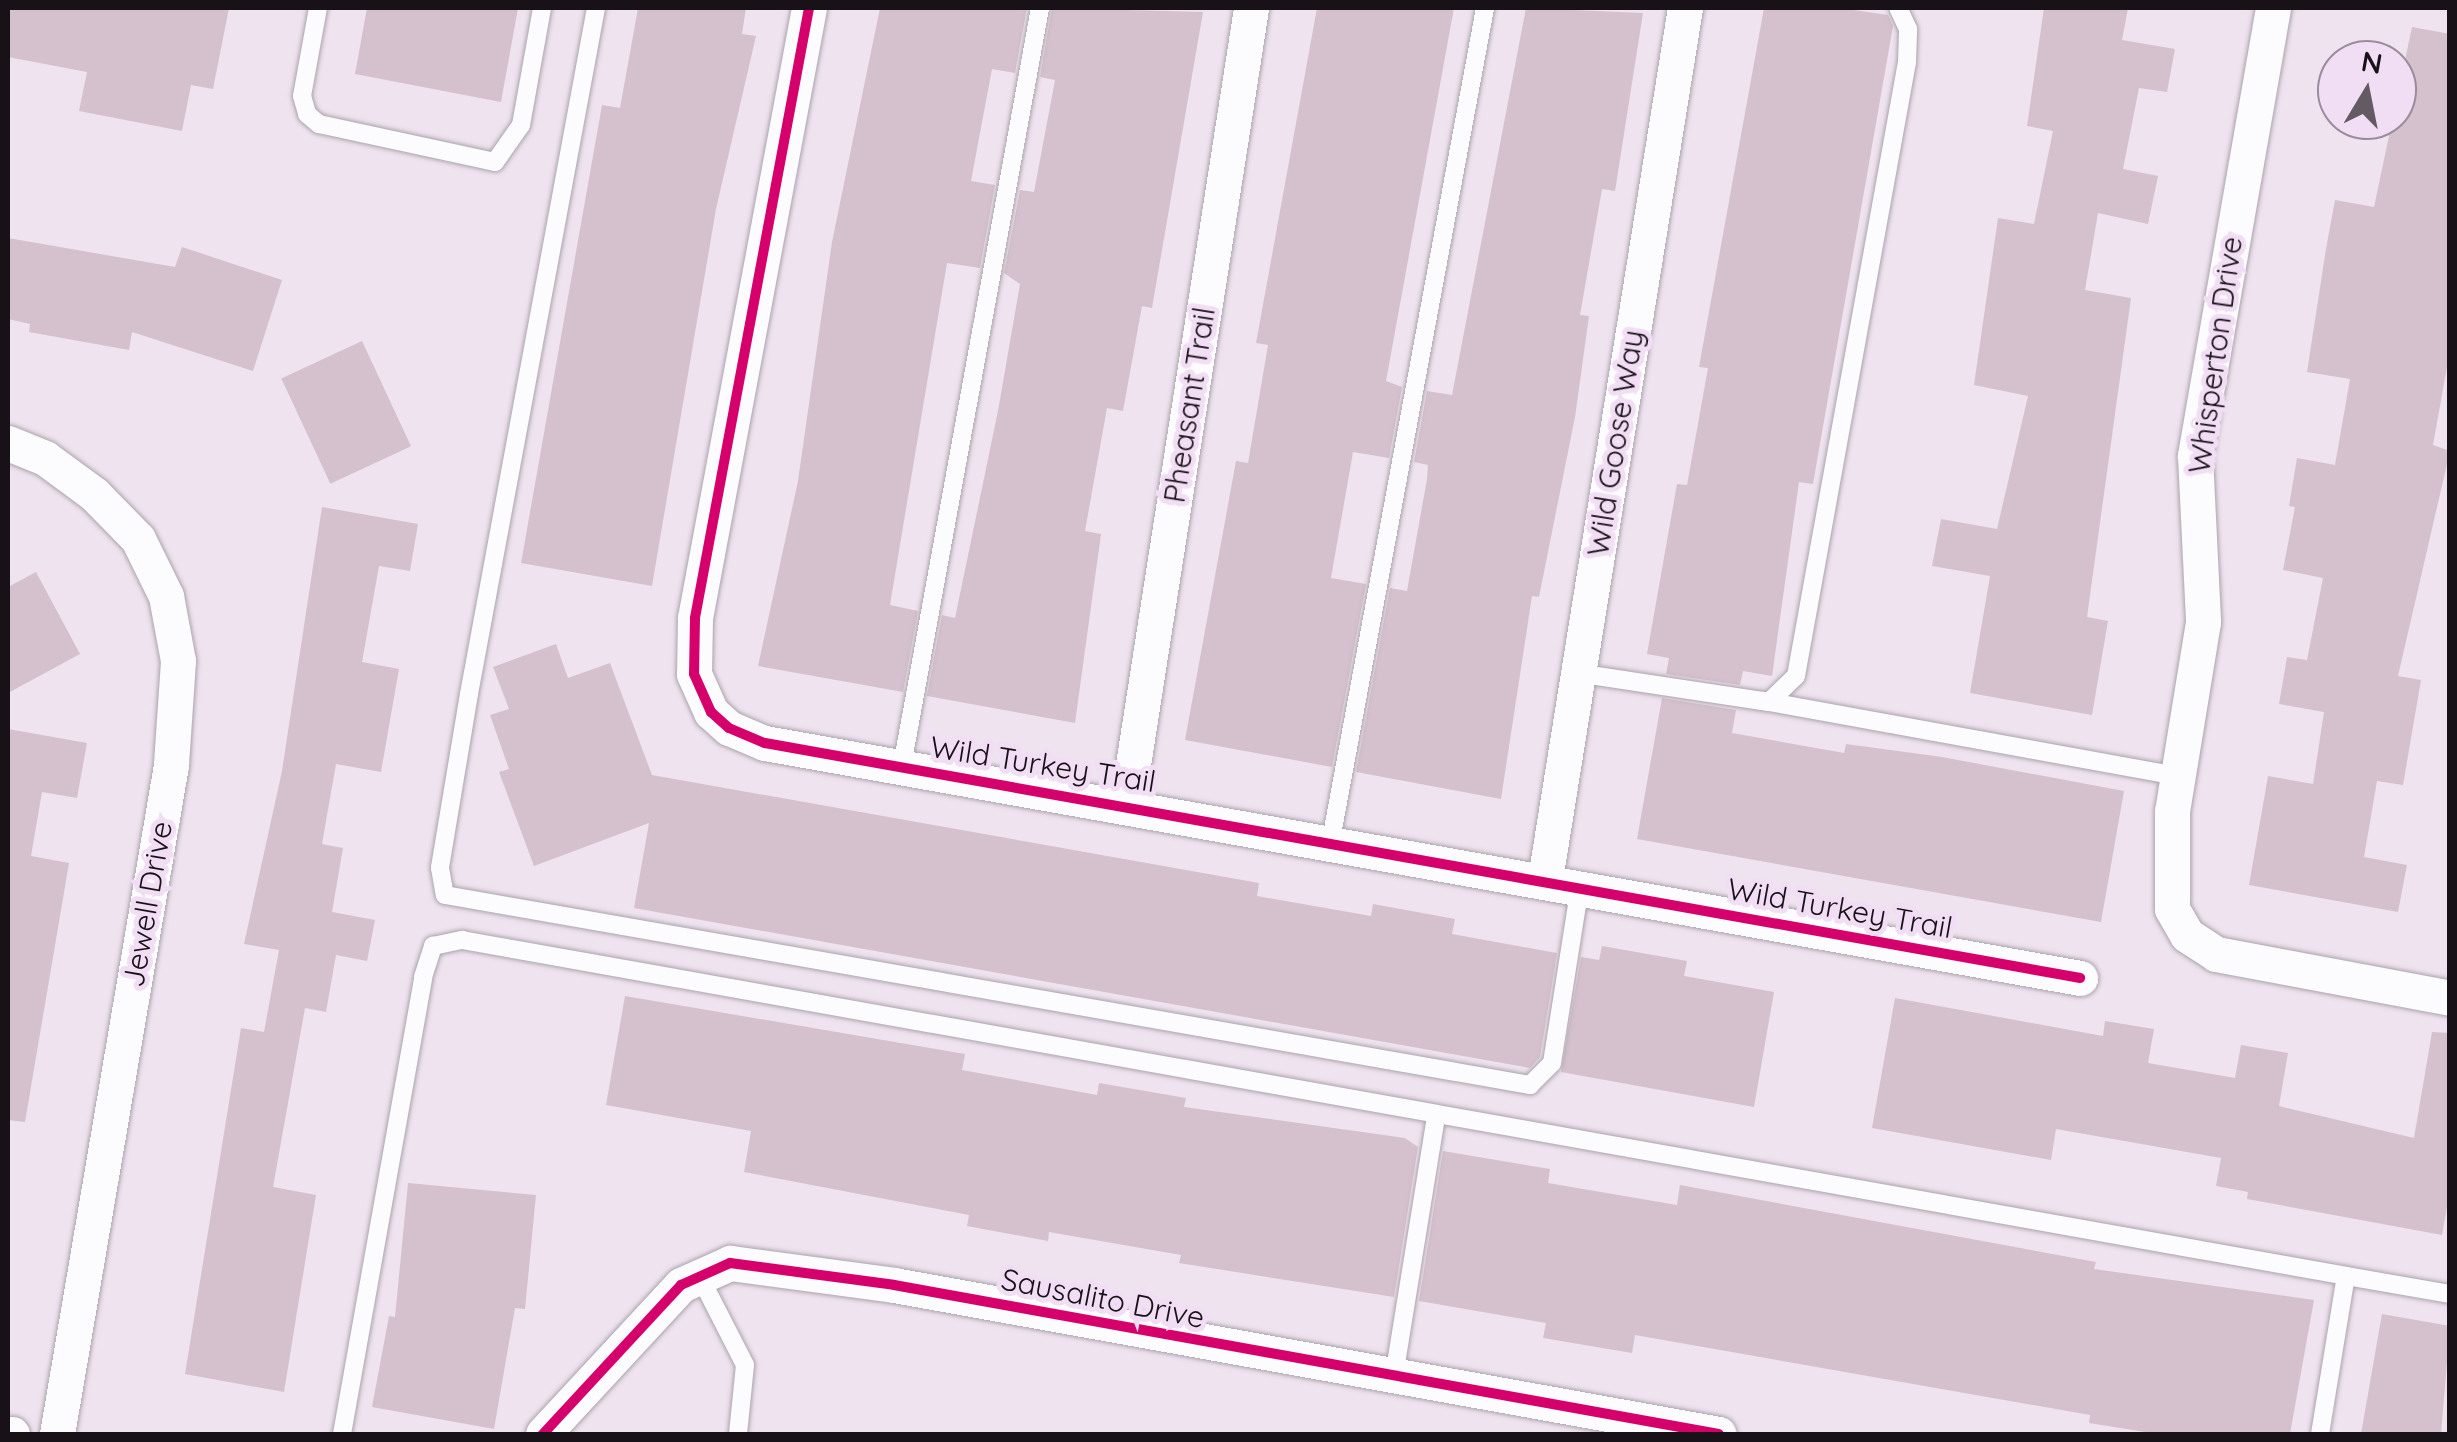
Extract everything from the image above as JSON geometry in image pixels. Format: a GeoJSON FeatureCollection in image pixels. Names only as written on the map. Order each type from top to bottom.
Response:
{"type":"FeatureCollection","features":[{"type":"Feature","properties":{"kind":"street","name":"Wild Turkey Trail"},"geometry":{"type":"LineString","coordinates":[[809,8],[695,618],[694,674],[711,712],[729,728],[764,743],[1127,803],[2080,978]]}},
{"type":"Feature","properties":{"kind":"street","name":"Pheasant Trail"},"geometry":{"type":"LineString","coordinates":[[1127,803],[1251,8]]}},
{"type":"Feature","properties":{"kind":"street","name":"Wild Goose Way"},"geometry":{"type":"LineString","coordinates":[[1545,879],[1685,8]]}},
{"type":"Feature","properties":{"kind":"street","name":"Whisperton Drive"},"geometry":{"type":"LineString","coordinates":[[2273,8],[2195,456],[2202,622],[2177,776],[2167,883],[2187,936],[2216,954],[2450,998]]}},
{"type":"Feature","properties":{"kind":"street","name":"Jewell Drive"},"geometry":{"type":"LineString","coordinates":[[8,443],[45,458],[94,494],[138,540],[166,596],[178,661],[171,765],[57,1434]]}},
{"type":"Feature","properties":{"kind":"street","name":"Sausalito Drive"},"geometry":{"type":"LineString","coordinates":[[543,1434],[664,1301],[700,1275],[730,1263],[894,1285],[1719,1434]]}},
{"type":"Feature","properties":{"kind":"lane"},"geometry":{"type":"LineString","coordinates":[[318,8],[302,96],[307,114],[319,124],[495,162],[521,125],[542,8]]}},
{"type":"Feature","properties":{"kind":"lane"},"geometry":{"type":"LineString","coordinates":[[596,8],[440,868],[445,895],[1530,1085],[1552,1063],[1580,885]]}},
{"type":"Feature","properties":{"kind":"lane"},"geometry":{"type":"LineString","coordinates":[[902,766],[1040,8]]}},
{"type":"Feature","properties":{"kind":"lane"},"geometry":{"type":"LineString","coordinates":[[1331,840],[1485,8]]}},
{"type":"Feature","properties":{"kind":"lane"},"geometry":{"type":"LineString","coordinates":[[1763,701],[1786,691],[1801,652],[1907,62],[1908,30],[1898,8]]}},
{"type":"Feature","properties":{"kind":"lane"},"geometry":{"type":"LineString","coordinates":[[1578,673],[1763,701],[2177,776]]}},
{"type":"Feature","properties":{"kind":"lane"},"geometry":{"type":"LineString","coordinates":[[342,1434],[433,946],[462,940],[2450,1294]]}},
{"type":"Feature","properties":{"kind":"lane"},"geometry":{"type":"LineString","coordinates":[[1394,1376],[1436,1116]]}},
{"type":"Feature","properties":{"kind":"lane"},"geometry":{"type":"LineString","coordinates":[[700,1275],[745,1366],[738,1434]]}},
{"type":"Feature","properties":{"kind":"lane"},"geometry":{"type":"LineString","coordinates":[[2320,1434],[2346,1276]]}},
{"type":"Feature","properties":{"kind":"building"},"geometry":{"type":"Polygon","coordinates":[[[8,8],[229,8],[213,89],[191,85],[182,131],[79,111],[87,72],[8,57],[8,8]]]}},
{"type":"Feature","properties":{"kind":"building"},"geometry":{"type":"Polygon","coordinates":[[[367,8],[518,8],[501,102],[355,74],[367,8]]]}},
{"type":"Feature","properties":{"kind":"building"},"geometry":{"type":"Polygon","coordinates":[[[638,8],[746,8],[742,34],[756,36],[716,209],[652,586],[521,563],[602,105],[620,108],[638,8]]]}},
{"type":"Feature","properties":{"kind":"building"},"geometry":{"type":"Polygon","coordinates":[[[880,8],[1027,8],[1015,73],[992,69],[971,181],[995,185],[980,268],[947,263],[890,605],[918,611],[903,692],[758,666],[798,481],[832,242],[880,8]]]}},
{"type":"Feature","properties":{"kind":"building"},"geometry":{"type":"Polygon","coordinates":[[[1052,8],[1203,12],[1152,308],[1142,306],[1123,411],[1107,408],[1085,531],[1101,534],[1075,723],[927,696],[942,615],[955,618],[998,411],[1020,284],[1004,273],[1020,190],[1034,192],[1055,80],[1040,77],[1052,8]]]}},
{"type":"Feature","properties":{"kind":"building"},"geometry":{"type":"Polygon","coordinates":[[[1317,8],[1454,8],[1386,381],[1402,387],[1389,458],[1353,452],[1331,578],[1366,584],[1332,767],[1185,740],[1236,461],[1248,463],[1268,345],[1256,343],[1317,8]]]}},
{"type":"Feature","properties":{"kind":"building"},"geometry":{"type":"Polygon","coordinates":[[[1526,8],[1643,13],[1615,191],[1602,189],[1580,315],[1589,316],[1575,417],[1539,597],[1532,596],[1501,799],[1356,772],[1390,588],[1407,591],[1427,479],[1428,465],[1414,462],[1427,391],[1452,395],[1526,8]]]}},
{"type":"Feature","properties":{"kind":"building"},"geometry":{"type":"Polygon","coordinates":[[[1764,8],[1840,8],[1888,15],[1893,26],[1813,484],[1799,482],[1772,676],[1743,671],[1740,685],[1666,674],[1669,658],[1647,654],[1677,484],[1687,485],[1708,368],[1699,367],[1764,8]]]}},
{"type":"Feature","properties":{"kind":"building"},"geometry":{"type":"Polygon","coordinates":[[[2044,8],[2128,8],[2122,40],[2175,49],[2167,92],[2139,88],[2123,169],[2158,176],[2148,224],[2098,213],[2085,290],[2131,298],[2087,617],[2108,621],[2092,715],[1970,693],[1990,576],[1932,566],[1941,519],[1997,529],[2028,396],[1974,385],[1998,218],[2034,224],[2053,131],[2027,126],[2044,8]]]}},
{"type":"Feature","properties":{"kind":"building"},"geometry":{"type":"Polygon","coordinates":[[[2412,27],[2450,34],[2450,350],[2433,445],[2450,451],[2398,676],[2421,680],[2403,785],[2377,781],[2364,857],[2407,865],[2398,912],[2249,885],[2268,776],[2313,784],[2324,712],[2279,704],[2287,657],[2307,660],[2323,578],[2283,570],[2295,507],[2289,506],[2297,458],[2335,465],[2350,379],[2307,372],[2326,249],[2335,200],[2374,207],[2388,140],[2417,140],[2417,40],[2409,40],[2412,27]]]}},
{"type":"Feature","properties":{"kind":"building"},"geometry":{"type":"Polygon","coordinates":[[[8,238],[175,267],[182,247],[282,280],[253,371],[132,332],[129,350],[29,332],[30,324],[8,319],[8,238]]]}},
{"type":"Feature","properties":{"kind":"building"},"geometry":{"type":"Polygon","coordinates":[[[362,341],[411,446],[330,484],[281,379],[362,341]]]}},
{"type":"Feature","properties":{"kind":"building"},"geometry":{"type":"Polygon","coordinates":[[[322,507],[418,524],[410,571],[379,566],[362,662],[399,669],[381,772],[336,764],[322,844],[343,848],[332,912],[375,920],[367,961],[336,955],[326,1012],[305,1008],[273,1187],[316,1195],[284,1392],[185,1374],[241,1028],[264,1032],[279,950],[244,944],[282,771],[322,507]]]}},
{"type":"Feature","properties":{"kind":"building"},"geometry":{"type":"Polygon","coordinates":[[[36,572],[80,654],[8,693],[8,587],[36,572]]]}},
{"type":"Feature","properties":{"kind":"building"},"geometry":{"type":"Polygon","coordinates":[[[556,644],[568,678],[610,663],[652,775],[1259,883],[1257,896],[1371,916],[1373,904],[1455,919],[1452,934],[1557,953],[1540,1057],[1530,1068],[634,908],[649,823],[534,866],[499,772],[509,769],[490,715],[509,709],[493,667],[556,644]]]}},
{"type":"Feature","properties":{"kind":"building"},"geometry":{"type":"Polygon","coordinates":[[[1662,698],[1736,710],[1732,733],[1844,753],[1846,744],[1942,757],[2124,791],[2101,922],[1637,839],[1662,698]]]}},
{"type":"Feature","properties":{"kind":"building"},"geometry":{"type":"Polygon","coordinates":[[[8,729],[87,743],[77,798],[42,792],[31,856],[69,863],[25,1122],[8,1120],[8,729]]]}},
{"type":"Feature","properties":{"kind":"building"},"geometry":{"type":"Polygon","coordinates":[[[1602,946],[1687,961],[1684,976],[1774,992],[1754,1107],[1561,1072],[1581,957],[1599,960],[1602,946]]]}},
{"type":"Feature","properties":{"kind":"building"},"geometry":{"type":"Polygon","coordinates":[[[625,996],[965,1054],[962,1070],[1097,1095],[1099,1083],[1186,1098],[1184,1107],[1405,1138],[1418,1147],[1394,1297],[1179,1263],[1181,1255],[1049,1232],[1048,1241],[967,1226],[969,1215],[744,1172],[751,1131],[606,1105],[625,996]]]}},
{"type":"Feature","properties":{"kind":"building"},"geometry":{"type":"Polygon","coordinates":[[[1895,998],[2103,1036],[2105,1021],[2154,1029],[2148,1063],[2235,1078],[2241,1045],[2288,1053],[2279,1106],[2414,1138],[2432,1032],[2450,1033],[2450,1190],[2442,1235],[2247,1199],[2248,1192],[2216,1186],[2221,1158],[2056,1129],[2051,1160],[1872,1128],[1895,998]]]}},
{"type":"Feature","properties":{"kind":"building"},"geometry":{"type":"Polygon","coordinates":[[[1443,1151],[1550,1169],[1548,1183],[1677,1205],[1680,1185],[2096,1262],[2094,1269],[2314,1300],[2290,1434],[2158,1434],[2089,1423],[2090,1415],[1635,1335],[1632,1353],[1543,1338],[1546,1323],[1419,1301],[1443,1151]]]}},
{"type":"Feature","properties":{"kind":"building"},"geometry":{"type":"Polygon","coordinates":[[[408,1183],[536,1195],[525,1309],[515,1308],[494,1429],[372,1407],[389,1316],[395,1317],[408,1183]]]}},
{"type":"Feature","properties":{"kind":"building"},"geometry":{"type":"Polygon","coordinates":[[[2382,1314],[2450,1326],[2441,1434],[2361,1434],[2382,1314]]]}},
{"type":"Feature","properties":{"kind":"cycle path"},"geometry":{"type":"LineString","coordinates":[[809,8],[695,618],[694,674],[711,712],[729,728],[765,743],[2080,978]]}},
{"type":"Feature","properties":{"kind":"cycle path"},"geometry":{"type":"LineString","coordinates":[[543,1434],[681,1285],[730,1263],[894,1285],[1719,1434]]}}]}
